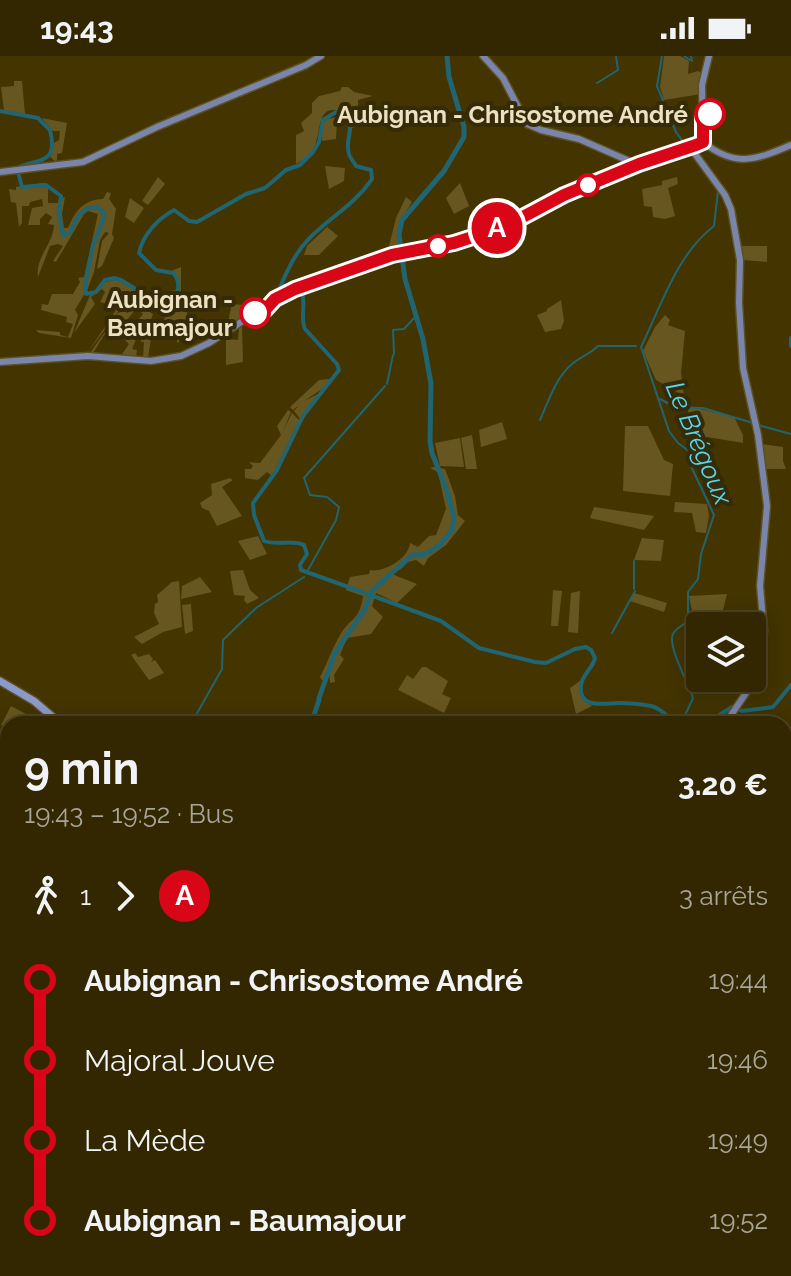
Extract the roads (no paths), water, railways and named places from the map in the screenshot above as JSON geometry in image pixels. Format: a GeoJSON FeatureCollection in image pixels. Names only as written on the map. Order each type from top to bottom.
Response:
{"type":"FeatureCollection","features":[{"type":"Feature","properties":{"kind":"main road"},"geometry":{"type":"LineString","coordinates":[[0,681],[34,701],[52,716]]}},
{"type":"Feature","properties":{"kind":"street"},"geometry":{"type":"LineString","coordinates":[[0,172],[88,160],[321,56]]}},
{"type":"Feature","properties":{"kind":"street"},"geometry":{"type":"LineString","coordinates":[[483,56],[503,78],[527,124],[586,141],[636,164]]}},
{"type":"Feature","properties":{"kind":"street"},"geometry":{"type":"LineString","coordinates":[[709,56],[692,147],[731,209],[739,249],[743,368],[756,423],[767,506],[760,586],[763,641],[755,675],[731,716]]}},
{"type":"Feature","properties":{"kind":"street"},"geometry":{"type":"LineString","coordinates":[[0,362],[95,356],[151,361],[176,358],[201,349],[295,289],[401,253],[454,243],[485,233],[636,164],[692,147],[737,160],[763,157],[789,148]]}},
{"type":"Feature","properties":{"kind":"waterway"},"geometry":{"type":"LineString","coordinates":[[374,589],[412,555],[426,554],[440,545],[452,530],[454,518],[432,453],[431,384],[423,339],[405,279],[399,234],[402,220],[444,171],[464,137],[447,56]]}},
{"type":"Feature","properties":{"kind":"waterway"},"geometry":{"type":"LineString","coordinates":[[597,83],[618,70],[616,56]]}},
{"type":"Feature","properties":{"kind":"waterway","name":"Le Brégoux"},"geometry":{"type":"LineString","coordinates":[[662,56],[657,86],[676,132],[715,186]]}},
{"type":"Feature","properties":{"kind":"waterway"},"geometry":{"type":"LineString","coordinates":[[684,56],[690,60]]}},
{"type":"Feature","properties":{"kind":"waterway"},"geometry":{"type":"LineString","coordinates":[[691,56],[692,61]]}},
{"type":"Feature","properties":{"kind":"waterway"},"geometry":{"type":"LineString","coordinates":[[0,111],[38,118],[50,130],[52,142],[49,155],[17,168],[22,187],[46,185],[61,196],[59,214],[63,235],[70,233],[83,211],[98,207],[103,212],[104,218],[93,245],[85,284],[86,294],[96,292],[105,280],[114,278],[163,306],[177,292],[176,277],[173,273],[156,270],[139,253],[148,233],[157,223],[174,210],[189,221],[197,222],[246,194],[265,188],[286,170],[300,165],[313,152],[319,142],[323,120],[336,112],[344,116],[350,125],[349,155],[356,166],[371,170],[372,179],[362,192],[306,242],[288,270],[279,293]]}},
{"type":"Feature","properties":{"kind":"waterway","name":"Le Brégoux"},"geometry":{"type":"LineString","coordinates":[[685,716],[693,698],[672,640],[675,630],[688,621],[688,592],[698,579],[701,554],[714,515],[690,464],[689,451],[669,431],[641,347],[680,266],[714,226],[718,191]]}},
{"type":"Feature","properties":{"kind":"waterway"},"geometry":{"type":"LineString","coordinates":[[296,292],[302,292],[305,329],[339,370],[303,416],[277,470],[253,503],[254,515],[264,541],[304,545],[307,554],[300,565],[301,570],[368,594]]}},
{"type":"Feature","properties":{"kind":"waterway"},"geometry":{"type":"LineString","coordinates":[[394,354],[393,330],[404,329],[415,317]]}},
{"type":"Feature","properties":{"kind":"waterway"},"geometry":{"type":"LineString","coordinates":[[791,338],[791,346]]}},
{"type":"Feature","properties":{"kind":"waterway"},"geometry":{"type":"LineString","coordinates":[[540,420],[557,383],[575,362],[598,346],[636,346]]}},
{"type":"Feature","properties":{"kind":"waterway"},"geometry":{"type":"LineString","coordinates":[[387,384],[393,355]]}},
{"type":"Feature","properties":{"kind":"waterway"},"geometry":{"type":"LineString","coordinates":[[308,570],[336,520],[339,507],[327,497],[310,495],[304,478],[385,386]]}},
{"type":"Feature","properties":{"kind":"waterway"},"geometry":{"type":"LineString","coordinates":[[660,399],[675,407],[703,408],[753,423]]}},
{"type":"Feature","properties":{"kind":"waterway"},"geometry":{"type":"LineString","coordinates":[[758,425],[791,434]]}},
{"type":"Feature","properties":{"kind":"waterway"},"geometry":{"type":"LineString","coordinates":[[634,561],[634,589]]}},
{"type":"Feature","properties":{"kind":"waterway"},"geometry":{"type":"LineString","coordinates":[[194,716],[222,669],[223,640],[256,608],[304,577]]}},
{"type":"Feature","properties":{"kind":"waterway"},"geometry":{"type":"LineString","coordinates":[[319,698],[335,653],[365,609],[372,590]]}},
{"type":"Feature","properties":{"kind":"waterway"},"geometry":{"type":"LineString","coordinates":[[612,633],[635,591]]}},
{"type":"Feature","properties":{"kind":"waterway"},"geometry":{"type":"LineString","coordinates":[[373,596],[441,621],[479,648],[535,662],[546,663],[586,647],[595,658],[581,685],[581,693],[588,702],[651,706],[668,716]]}},
{"type":"Feature","properties":{"kind":"waterway"},"geometry":{"type":"LineString","coordinates":[[718,716],[732,707],[742,711],[773,707],[791,685]]}},
{"type":"Feature","properties":{"kind":"waterway"},"geometry":{"type":"LineString","coordinates":[[314,716],[319,700]]}},
{"type":"Feature","properties":{"kind":"place","name":"Aubignan - Chrisostome André"},"geometry":{"type":"Point","coordinates":[710,114]}},
{"type":"Feature","properties":{"kind":"place","name":"Aubignan - Baumajour"},"geometry":{"type":"Point","coordinates":[255,313]}}]}
